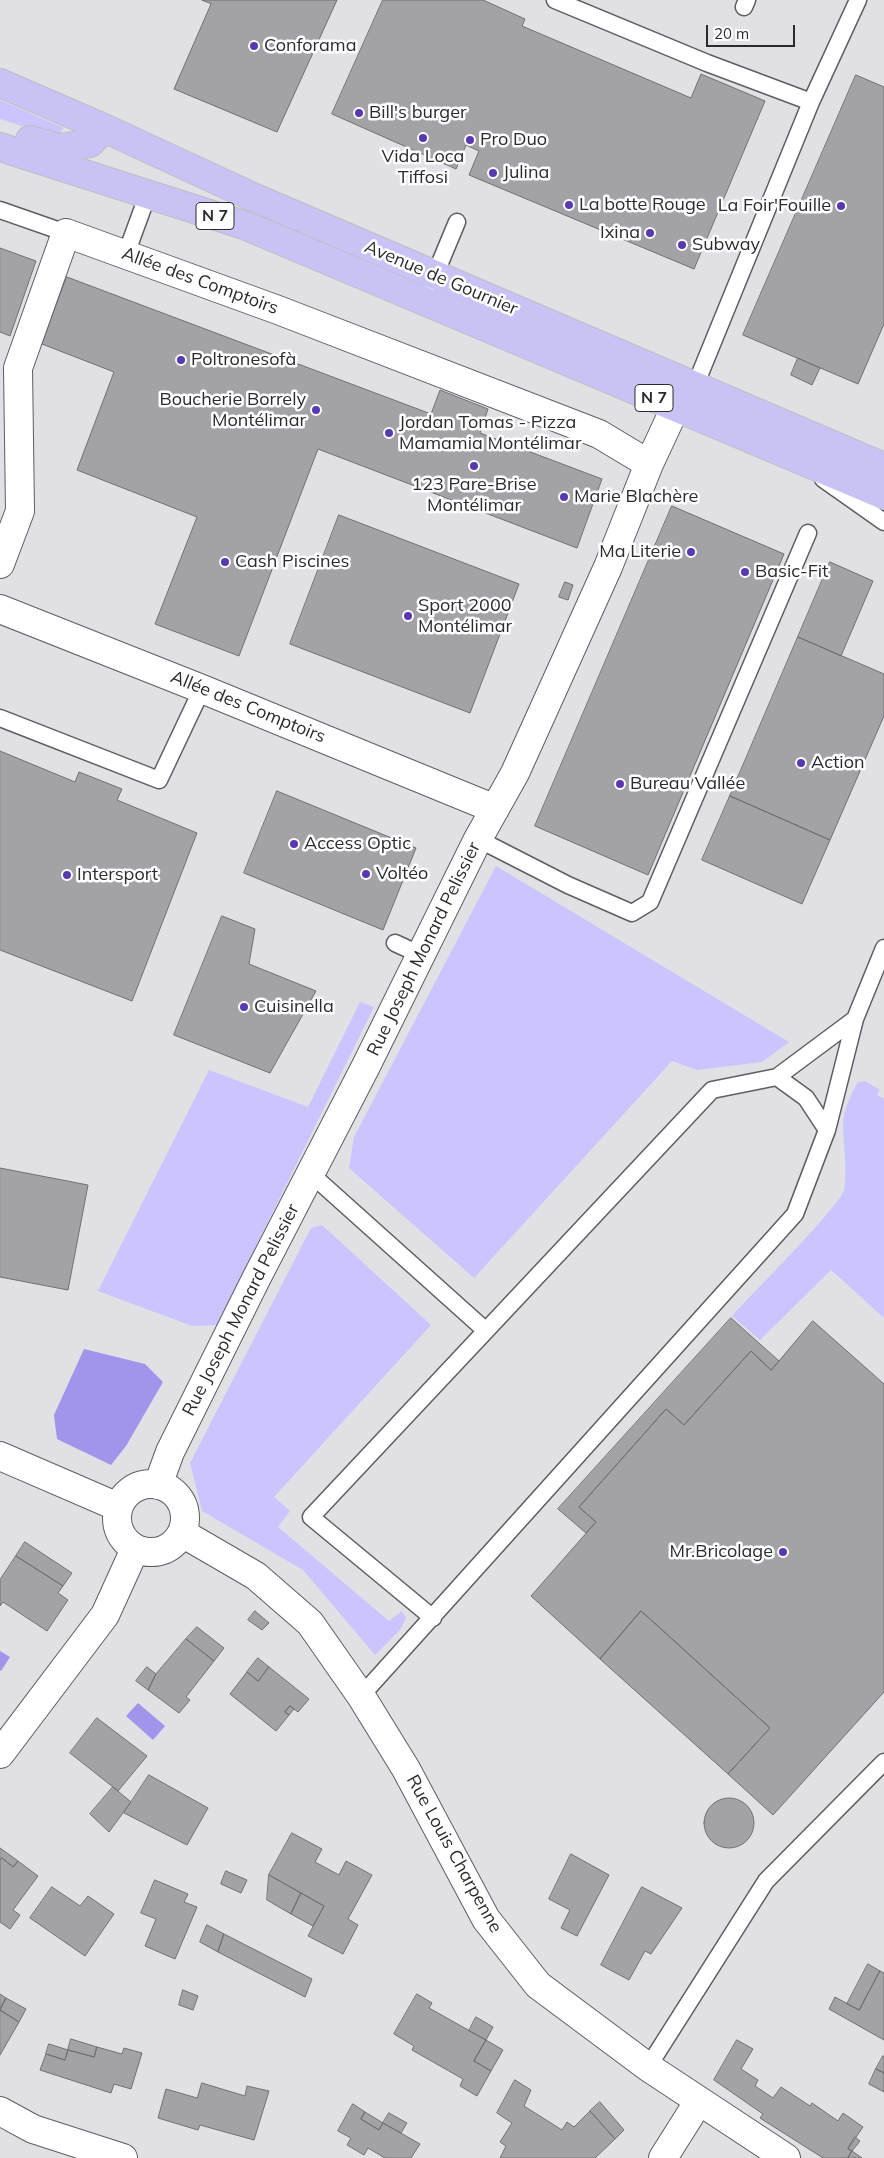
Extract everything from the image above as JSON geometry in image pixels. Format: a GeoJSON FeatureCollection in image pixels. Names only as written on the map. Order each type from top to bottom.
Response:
{"type":"FeatureCollection","features":[{"type":"Feature","properties":{"kind":"main road","name":"N 7"},"geometry":{"type":"LineString","coordinates":[[0,73],[25,92]]}},
{"type":"Feature","properties":{"kind":"main road","name":"Avenue de Gournier"},"geometry":{"type":"LineString","coordinates":[[0,83],[25,92],[253,197],[884,467]]}},
{"type":"Feature","properties":{"kind":"main road"},"geometry":{"type":"LineString","coordinates":[[0,131],[60,148],[90,143],[104,128]]}},
{"type":"Feature","properties":{"kind":"main road","name":"Avenue de Gournier"},"geometry":{"type":"LineString","coordinates":[[0,147],[244,225],[884,495]]}},
{"type":"Feature","properties":{"kind":"street","name":"Allée des Comptoirs"},"geometry":{"type":"LineString","coordinates":[[66,234],[278,310],[599,434],[649,464]]}},
{"type":"Feature","properties":{"kind":"street"},"geometry":{"type":"LineString","coordinates":[[0,564],[20,511],[18,368],[66,234]]}},
{"type":"Feature","properties":{"kind":"street","name":"Rue Joseph Monard Pelissier"},"geometry":{"type":"LineString","coordinates":[[158,1484],[170,1452],[478,839],[515,773],[608,567],[649,464],[676,406]]}},
{"type":"Feature","properties":{"kind":"street","name":"Allée des Comptoirs"},"geometry":{"type":"LineString","coordinates":[[0,609],[495,809]]}},
{"type":"Feature","properties":{"kind":"street"},"geometry":{"type":"LineString","coordinates":[[0,1456],[118,1507]]}},
{"type":"Feature","properties":{"kind":"street"},"geometry":{"type":"LineString","coordinates":[[158,1484],[172,1491],[183,1505],[185,1517],[182,1534],[164,1550],[145,1552],[135,1549],[120,1533],[116,1521],[118,1507],[124,1496],[136,1487],[158,1484]]}},
{"type":"Feature","properties":{"kind":"street","name":"Rue Louis Charpenne"},"geometry":{"type":"LineString","coordinates":[[182,1534],[256,1576],[310,1623],[361,1696],[406,1769],[486,1919],[538,1985],[648,2067],[786,2158]]}},
{"type":"Feature","properties":{"kind":"street"},"geometry":{"type":"LineString","coordinates":[[0,1754],[105,1615],[135,1549]]}},
{"type":"Feature","properties":{"kind":"street"},"geometry":{"type":"LineString","coordinates":[[663,2158],[698,2101]]}},
{"type":"Feature","properties":{"kind":"street"},"geometry":{"type":"LineString","coordinates":[[0,2111],[33,2130],[123,2158]]}},
{"type":"Feature","properties":{"kind":"lane"},"geometry":{"type":"LineString","coordinates":[[555,0],[707,63],[811,102]]}},
{"type":"Feature","properties":{"kind":"lane"},"geometry":{"type":"LineString","coordinates":[[695,386],[811,102],[858,0]]}},
{"type":"Feature","properties":{"kind":"lane"},"geometry":{"type":"LineString","coordinates":[[126,254],[148,194]]}},
{"type":"Feature","properties":{"kind":"lane"},"geometry":{"type":"LineString","coordinates":[[0,210],[66,234]]}},
{"type":"Feature","properties":{"kind":"lane"},"geometry":{"type":"LineString","coordinates":[[425,300],[457,222]]}},
{"type":"Feature","properties":{"kind":"lane"},"geometry":{"type":"LineString","coordinates":[[786,454],[884,522]]}},
{"type":"Feature","properties":{"kind":"lane"},"geometry":{"type":"LineString","coordinates":[[478,839],[568,885],[632,914],[650,902],[808,533]]}},
{"type":"Feature","properties":{"kind":"lane"},"geometry":{"type":"LineString","coordinates":[[0,718],[159,780],[202,689]]}},
{"type":"Feature","properties":{"kind":"lane"},"geometry":{"type":"LineString","coordinates":[[395,943],[421,955]]}},
{"type":"Feature","properties":{"kind":"lane"},"geometry":{"type":"LineString","coordinates":[[361,1696],[794,1214],[827,1130],[855,1019],[884,948]]}},
{"type":"Feature","properties":{"kind":"lane"},"geometry":{"type":"LineString","coordinates":[[433,1618],[311,1517],[712,1090],[777,1077],[855,1019]]}},
{"type":"Feature","properties":{"kind":"lane"},"geometry":{"type":"LineString","coordinates":[[777,1077],[806,1098],[827,1130]]}},
{"type":"Feature","properties":{"kind":"lane"},"geometry":{"type":"LineString","coordinates":[[311,1174],[485,1330]]}},
{"type":"Feature","properties":{"kind":"lane"},"geometry":{"type":"LineString","coordinates":[[648,2067],[766,1881],[884,1762]]}},
{"type":"Feature","properties":{"kind":"shaded area"},"geometry":{"type":"Polygon","coordinates":[[[0,100],[64,128],[56,137],[0,119],[0,100]]]}},
{"type":"Feature","properties":{"kind":"shaded area"},"geometry":{"type":"Polygon","coordinates":[[[496,866],[789,1042],[762,1062],[697,1070],[672,1061],[474,1278],[349,1168],[354,1137],[496,866]]]}},
{"type":"Feature","properties":{"kind":"shaded area"},"geometry":{"type":"Polygon","coordinates":[[[360,1002],[374,1007],[217,1325],[192,1326],[98,1291],[209,1070],[308,1107],[360,1002]]]}},
{"type":"Feature","properties":{"kind":"shaded area"},"geometry":{"type":"Polygon","coordinates":[[[865,1081],[880,1090],[877,1095],[884,1099],[884,1318],[831,1270],[760,1340],[732,1316],[812,1231],[839,1199],[844,1190],[845,1182],[844,1114],[858,1082],[865,1081]]]}},
{"type":"Feature","properties":{"kind":"shaded area"},"geometry":{"type":"Polygon","coordinates":[[[322,1225],[431,1325],[274,1497],[290,1511],[278,1527],[389,1621],[402,1611],[406,1618],[400,1630],[375,1655],[303,1570],[202,1511],[190,1463],[311,1228],[322,1225]]]}},
{"type":"Feature","properties":{"kind":"shaded area"},"geometry":{"type":"Polygon","coordinates":[[[84,1349],[145,1364],[163,1382],[126,1446],[111,1465],[57,1439],[54,1415],[84,1349]]]}},
{"type":"Feature","properties":{"kind":"shaded area"},"geometry":{"type":"Polygon","coordinates":[[[0,1651],[10,1657],[1,1671],[0,1670],[0,1651]]]}},
{"type":"Feature","properties":{"kind":"shaded area"},"geometry":{"type":"Polygon","coordinates":[[[138,1703],[165,1726],[153,1740],[126,1716],[138,1703]]]}},
{"type":"Feature","properties":{"kind":"building","name":"Conforama"},"geometry":{"type":"Polygon","coordinates":[[[202,0],[337,0],[277,132],[174,89],[211,4],[202,0]]]}},
{"type":"Feature","properties":{"kind":"building"},"geometry":{"type":"Polygon","coordinates":[[[383,0],[483,0],[525,19],[522,26],[691,98],[701,74],[765,101],[694,269],[469,175],[479,151],[466,145],[456,169],[332,114],[383,0]]]}},
{"type":"Feature","properties":{"kind":"building","name":"La Foir'Fouille"},"geometry":{"type":"Polygon","coordinates":[[[856,75],[884,87],[884,324],[858,384],[743,335],[856,75]]]}},
{"type":"Feature","properties":{"kind":"building"},"geometry":{"type":"Polygon","coordinates":[[[0,248],[36,261],[10,336],[0,332],[0,248]]]}},
{"type":"Feature","properties":{"kind":"building"},"geometry":{"type":"Polygon","coordinates":[[[67,277],[431,414],[440,390],[488,409],[480,433],[602,479],[577,548],[318,449],[239,656],[155,624],[197,517],[77,470],[114,372],[42,344],[67,277]]]}},
{"type":"Feature","properties":{"kind":"building"},"geometry":{"type":"Polygon","coordinates":[[[798,358],[820,368],[812,385],[791,375],[798,358]]]}},
{"type":"Feature","properties":{"kind":"building"},"geometry":{"type":"Polygon","coordinates":[[[672,506],[784,554],[648,875],[535,826],[672,506]]]}},
{"type":"Feature","properties":{"kind":"building"},"geometry":{"type":"Polygon","coordinates":[[[339,515],[519,584],[470,713],[290,644],[339,515]]]}},
{"type":"Feature","properties":{"kind":"building"},"geometry":{"type":"Polygon","coordinates":[[[830,562],[873,581],[841,656],[798,637],[830,562]]]}},
{"type":"Feature","properties":{"kind":"building"},"geometry":{"type":"Polygon","coordinates":[[[565,582],[573,585],[568,600],[559,597],[565,582]]]}},
{"type":"Feature","properties":{"kind":"building"},"geometry":{"type":"Polygon","coordinates":[[[798,637],[884,674],[884,716],[830,840],[730,796],[798,637]]]}},
{"type":"Feature","properties":{"kind":"building"},"geometry":{"type":"Polygon","coordinates":[[[0,751],[75,782],[79,772],[122,789],[117,800],[197,833],[132,1001],[0,950],[0,751]]]}},
{"type":"Feature","properties":{"kind":"building"},"geometry":{"type":"Polygon","coordinates":[[[277,791],[416,848],[383,930],[244,873],[277,791]]]}},
{"type":"Feature","properties":{"kind":"building"},"geometry":{"type":"Polygon","coordinates":[[[730,796],[830,840],[802,904],[702,860],[730,796]]]}},
{"type":"Feature","properties":{"kind":"building"},"geometry":{"type":"Polygon","coordinates":[[[222,916],[255,929],[249,964],[316,991],[270,1073],[174,1035],[222,916]]]}},
{"type":"Feature","properties":{"kind":"building"},"geometry":{"type":"Polygon","coordinates":[[[0,1168],[88,1185],[68,1290],[0,1277],[0,1168]]]}},
{"type":"Feature","properties":{"kind":"building"},"geometry":{"type":"Polygon","coordinates":[[[731,1318],[779,1361],[771,1370],[751,1351],[684,1425],[666,1409],[579,1507],[596,1522],[586,1533],[558,1509],[731,1318]]]}},
{"type":"Feature","properties":{"kind":"building"},"geometry":{"type":"Polygon","coordinates":[[[813,1321],[884,1384],[884,1692],[773,1815],[728,1774],[770,1728],[658,1626],[641,1611],[600,1659],[531,1596],[596,1522],[579,1507],[666,1409],[684,1425],[751,1351],[771,1370],[813,1321]]]}},
{"type":"Feature","properties":{"kind":"building"},"geometry":{"type":"Polygon","coordinates":[[[25,1542],[72,1573],[63,1586],[16,1556],[25,1542]]]}},
{"type":"Feature","properties":{"kind":"building"},"geometry":{"type":"Polygon","coordinates":[[[16,1556],[63,1586],[58,1593],[68,1600],[47,1631],[3,1602],[0,1606],[0,1580],[16,1556]]]}},
{"type":"Feature","properties":{"kind":"building"},"geometry":{"type":"Polygon","coordinates":[[[255,1611],[269,1623],[262,1630],[248,1620],[255,1611]]]}},
{"type":"Feature","properties":{"kind":"building"},"geometry":{"type":"Polygon","coordinates":[[[641,1611],[770,1728],[728,1774],[600,1659],[641,1611]]]}},
{"type":"Feature","properties":{"kind":"building"},"geometry":{"type":"Polygon","coordinates":[[[197,1627],[224,1648],[214,1661],[186,1639],[197,1627]]]}},
{"type":"Feature","properties":{"kind":"building"},"geometry":{"type":"Polygon","coordinates":[[[186,1639],[214,1661],[186,1697],[190,1700],[179,1713],[148,1690],[156,1674],[186,1639]]]}},
{"type":"Feature","properties":{"kind":"building"},"geometry":{"type":"Polygon","coordinates":[[[258,1658],[269,1667],[258,1681],[247,1672],[258,1658]]]}},
{"type":"Feature","properties":{"kind":"building"},"geometry":{"type":"Polygon","coordinates":[[[147,1667],[156,1674],[148,1690],[136,1681],[147,1667]]]}},
{"type":"Feature","properties":{"kind":"building"},"geometry":{"type":"Polygon","coordinates":[[[269,1667],[309,1699],[298,1712],[290,1706],[285,1712],[289,1715],[276,1731],[230,1694],[247,1672],[258,1681],[269,1667]]]}},
{"type":"Feature","properties":{"kind":"building"},"geometry":{"type":"Polygon","coordinates":[[[290,1706],[294,1709],[289,1715],[285,1712],[290,1706]]]}},
{"type":"Feature","properties":{"kind":"building"},"geometry":{"type":"Polygon","coordinates":[[[97,1718],[147,1756],[118,1791],[70,1753],[97,1718]]]}},
{"type":"Feature","properties":{"kind":"building"},"geometry":{"type":"Polygon","coordinates":[[[149,1775],[208,1808],[187,1845],[124,1813],[149,1775]]]}},
{"type":"Feature","properties":{"kind":"building"},"geometry":{"type":"Polygon","coordinates":[[[113,1787],[131,1802],[109,1832],[90,1814],[113,1787]]]}},
{"type":"Feature","properties":{"kind":"building"},"geometry":{"type":"Polygon","coordinates":[[[729,1798],[738,1800],[749,1809],[754,1823],[752,1832],[743,1843],[729,1848],[720,1846],[709,1837],[704,1823],[706,1814],[715,1803],[729,1798]]]}},
{"type":"Feature","properties":{"kind":"building"},"geometry":{"type":"Polygon","coordinates":[[[292,1833],[322,1849],[315,1862],[339,1875],[346,1861],[372,1875],[348,1919],[358,1925],[343,1954],[308,1936],[324,1906],[269,1875],[292,1833]]]}},
{"type":"Feature","properties":{"kind":"building"},"geometry":{"type":"Polygon","coordinates":[[[0,1848],[18,1861],[13,1867],[2,1858],[0,1860],[0,1848]]]}},
{"type":"Feature","properties":{"kind":"building"},"geometry":{"type":"Polygon","coordinates":[[[571,1854],[609,1875],[577,1936],[561,1928],[570,1910],[549,1899],[571,1854]]]}},
{"type":"Feature","properties":{"kind":"building"},"geometry":{"type":"Polygon","coordinates":[[[2,1858],[13,1867],[18,1861],[38,1876],[13,1910],[20,1915],[10,1929],[0,1922],[0,1860],[2,1858]]]}},
{"type":"Feature","properties":{"kind":"building"},"geometry":{"type":"Polygon","coordinates":[[[226,1871],[247,1880],[241,1893],[221,1884],[226,1871]]]}},
{"type":"Feature","properties":{"kind":"building"},"geometry":{"type":"Polygon","coordinates":[[[269,1875],[301,1893],[291,1914],[267,1900],[269,1875]]]}},
{"type":"Feature","properties":{"kind":"building"},"geometry":{"type":"Polygon","coordinates":[[[155,1880],[188,1894],[184,1902],[197,1907],[175,1959],[145,1946],[156,1919],[141,1913],[155,1880]]]}},
{"type":"Feature","properties":{"kind":"building"},"geometry":{"type":"Polygon","coordinates":[[[52,1887],[80,1906],[88,1896],[114,1914],[85,1956],[30,1918],[52,1887]]]}},
{"type":"Feature","properties":{"kind":"building"},"geometry":{"type":"Polygon","coordinates":[[[642,1887],[682,1908],[651,1954],[645,1951],[629,1980],[601,1965],[642,1887]]]}},
{"type":"Feature","properties":{"kind":"building"},"geometry":{"type":"Polygon","coordinates":[[[301,1893],[324,1906],[313,1926],[291,1914],[301,1893]]]}},
{"type":"Feature","properties":{"kind":"building"},"geometry":{"type":"Polygon","coordinates":[[[207,1925],[224,1934],[218,1952],[200,1942],[207,1925]]]}},
{"type":"Feature","properties":{"kind":"building"},"geometry":{"type":"Polygon","coordinates":[[[224,1934],[312,1979],[305,1997],[218,1952],[224,1934]]]}},
{"type":"Feature","properties":{"kind":"building"},"geometry":{"type":"Polygon","coordinates":[[[868,1964],[880,1971],[859,2010],[847,2004],[868,1964]]]}},
{"type":"Feature","properties":{"kind":"building"},"geometry":{"type":"Polygon","coordinates":[[[880,1971],[884,1973],[884,2040],[829,2009],[835,1997],[859,2010],[880,1971]]]}},
{"type":"Feature","properties":{"kind":"building"},"geometry":{"type":"Polygon","coordinates":[[[183,1990],[198,1996],[193,2010],[179,2005],[183,1990]]]}},
{"type":"Feature","properties":{"kind":"building"},"geometry":{"type":"Polygon","coordinates":[[[0,1994],[6,1998],[0,2010],[0,1994]]]}},
{"type":"Feature","properties":{"kind":"building"},"geometry":{"type":"Polygon","coordinates":[[[417,1994],[432,2003],[429,2008],[486,2040],[474,2061],[491,2071],[477,2096],[460,2086],[463,2079],[412,2050],[414,2046],[394,2034],[417,1994]]]}},
{"type":"Feature","properties":{"kind":"building"},"geometry":{"type":"Polygon","coordinates":[[[6,1998],[26,2009],[19,2022],[0,2010],[6,1998]]]}},
{"type":"Feature","properties":{"kind":"building"},"geometry":{"type":"Polygon","coordinates":[[[0,2010],[19,2022],[0,2055],[0,2010]]]}},
{"type":"Feature","properties":{"kind":"building"},"geometry":{"type":"Polygon","coordinates":[[[476,2017],[493,2027],[486,2040],[469,2031],[476,2017]]]}},
{"type":"Feature","properties":{"kind":"building"},"geometry":{"type":"Polygon","coordinates":[[[71,2039],[97,2047],[94,2057],[68,2050],[71,2039]]]}},
{"type":"Feature","properties":{"kind":"building"},"geometry":{"type":"Polygon","coordinates":[[[486,2040],[503,2050],[491,2071],[474,2061],[486,2040]]]}},
{"type":"Feature","properties":{"kind":"building"},"geometry":{"type":"Polygon","coordinates":[[[737,2040],[753,2049],[741,2069],[758,2080],[755,2086],[773,2098],[781,2087],[810,2106],[812,2103],[838,2121],[843,2113],[863,2127],[848,2149],[852,2151],[848,2158],[823,2158],[760,2118],[763,2114],[714,2080],[737,2040]]]}},
{"type":"Feature","properties":{"kind":"building"},"geometry":{"type":"Polygon","coordinates":[[[49,2044],[68,2050],[65,2060],[46,2054],[49,2044]]]}},
{"type":"Feature","properties":{"kind":"building"},"geometry":{"type":"Polygon","coordinates":[[[97,2047],[122,2054],[124,2048],[142,2053],[131,2089],[114,2084],[111,2093],[40,2070],[46,2054],[65,2060],[68,2050],[94,2057],[97,2047]]]}},
{"type":"Feature","properties":{"kind":"building"},"geometry":{"type":"Polygon","coordinates":[[[884,2056],[884,2073],[876,2069],[884,2056]]]}},
{"type":"Feature","properties":{"kind":"building"},"geometry":{"type":"Polygon","coordinates":[[[876,2069],[884,2073],[884,2092],[869,2084],[876,2069]]]}},
{"type":"Feature","properties":{"kind":"building"},"geometry":{"type":"Polygon","coordinates":[[[515,2080],[531,2090],[524,2106],[562,2130],[567,2122],[574,2127],[590,2111],[615,2139],[595,2158],[500,2158],[506,2146],[500,2142],[512,2123],[497,2113],[515,2080]]]}},
{"type":"Feature","properties":{"kind":"building"},"geometry":{"type":"Polygon","coordinates":[[[202,2083],[245,2096],[247,2086],[269,2091],[254,2140],[200,2125],[198,2130],[158,2118],[166,2089],[197,2098],[202,2083]]]}},
{"type":"Feature","properties":{"kind":"building"},"geometry":{"type":"Polygon","coordinates":[[[600,2102],[624,2130],[615,2139],[590,2111],[600,2102]]]}},
{"type":"Feature","properties":{"kind":"building"},"geometry":{"type":"Polygon","coordinates":[[[353,2104],[365,2112],[361,2119],[379,2130],[383,2123],[420,2144],[411,2158],[385,2158],[368,2148],[364,2155],[347,2145],[351,2138],[338,2131],[353,2104]]]}},
{"type":"Feature","properties":{"kind":"building"},"geometry":{"type":"Polygon","coordinates":[[[365,2112],[383,2123],[379,2130],[361,2119],[365,2112]]]}},
{"type":"Feature","properties":{"kind":"building"},"geometry":{"type":"Polygon","coordinates":[[[389,2113],[407,2123],[401,2133],[383,2123],[389,2113]]]}},
{"type":"Feature","properties":{"kind":"building"},"geometry":{"type":"Polygon","coordinates":[[[855,2137],[860,2141],[852,2151],[848,2149],[855,2137]]]}},
{"type":"Feature","properties":{"kind":"building"},"geometry":{"type":"Polygon","coordinates":[[[852,2151],[862,2158],[848,2158],[852,2151]]]}},
{"type":"Feature","properties":{"kind":"place","name":"Conforama"},"geometry":{"type":"Point","coordinates":[254,46]}},
{"type":"Feature","properties":{"kind":"place","name":"Bill's burger"},"geometry":{"type":"Point","coordinates":[359,113]}},
{"type":"Feature","properties":{"kind":"place","name":"Vida Loca Tiffosi"},"geometry":{"type":"Point","coordinates":[423,138]}},
{"type":"Feature","properties":{"kind":"place","name":"Pro Duo"},"geometry":{"type":"Point","coordinates":[470,140]}},
{"type":"Feature","properties":{"kind":"place","name":"Julina"},"geometry":{"type":"Point","coordinates":[493,173]}},
{"type":"Feature","properties":{"kind":"place","name":"La botte Rouge"},"geometry":{"type":"Point","coordinates":[569,205]}},
{"type":"Feature","properties":{"kind":"place","name":"La Foir'Fouille"},"geometry":{"type":"Point","coordinates":[841,206]}},
{"type":"Feature","properties":{"kind":"place","name":"Ixina"},"geometry":{"type":"Point","coordinates":[650,233]}},
{"type":"Feature","properties":{"kind":"place","name":"Subway"},"geometry":{"type":"Point","coordinates":[682,245]}},
{"type":"Feature","properties":{"kind":"place","name":"Poltronesofà"},"geometry":{"type":"Point","coordinates":[181,360]}},
{"type":"Feature","properties":{"kind":"place","name":"Boucherie Borrely Montélimar"},"geometry":{"type":"Point","coordinates":[316,410]}},
{"type":"Feature","properties":{"kind":"place","name":"Jordan Tomas - Pizza Mamamia Montélimar"},"geometry":{"type":"Point","coordinates":[389,433]}},
{"type":"Feature","properties":{"kind":"place","name":"123 Pare-Brise Montélimar"},"geometry":{"type":"Point","coordinates":[474,466]}},
{"type":"Feature","properties":{"kind":"place","name":"Marie Blachère"},"geometry":{"type":"Point","coordinates":[564,497]}},
{"type":"Feature","properties":{"kind":"place","name":"Ma Literie"},"geometry":{"type":"Point","coordinates":[691,552]}},
{"type":"Feature","properties":{"kind":"place","name":"Cash Piscines"},"geometry":{"type":"Point","coordinates":[225,562]}},
{"type":"Feature","properties":{"kind":"place","name":"Basic-Fit"},"geometry":{"type":"Point","coordinates":[745,572]}},
{"type":"Feature","properties":{"kind":"place","name":"Sport 2000 Montélimar"},"geometry":{"type":"Point","coordinates":[408,616]}},
{"type":"Feature","properties":{"kind":"place","name":"Action"},"geometry":{"type":"Point","coordinates":[801,763]}},
{"type":"Feature","properties":{"kind":"place","name":"Bureau Vallée"},"geometry":{"type":"Point","coordinates":[620,784]}},
{"type":"Feature","properties":{"kind":"place","name":"Access Optic"},"geometry":{"type":"Point","coordinates":[294,844]}},
{"type":"Feature","properties":{"kind":"place","name":"Voltéo"},"geometry":{"type":"Point","coordinates":[366,874]}},
{"type":"Feature","properties":{"kind":"place","name":"Intersport"},"geometry":{"type":"Point","coordinates":[67,875]}},
{"type":"Feature","properties":{"kind":"place","name":"Cuisinella"},"geometry":{"type":"Point","coordinates":[244,1007]}},
{"type":"Feature","properties":{"kind":"place","name":"Mr.Bricolage"},"geometry":{"type":"Point","coordinates":[783,1552]}}]}
